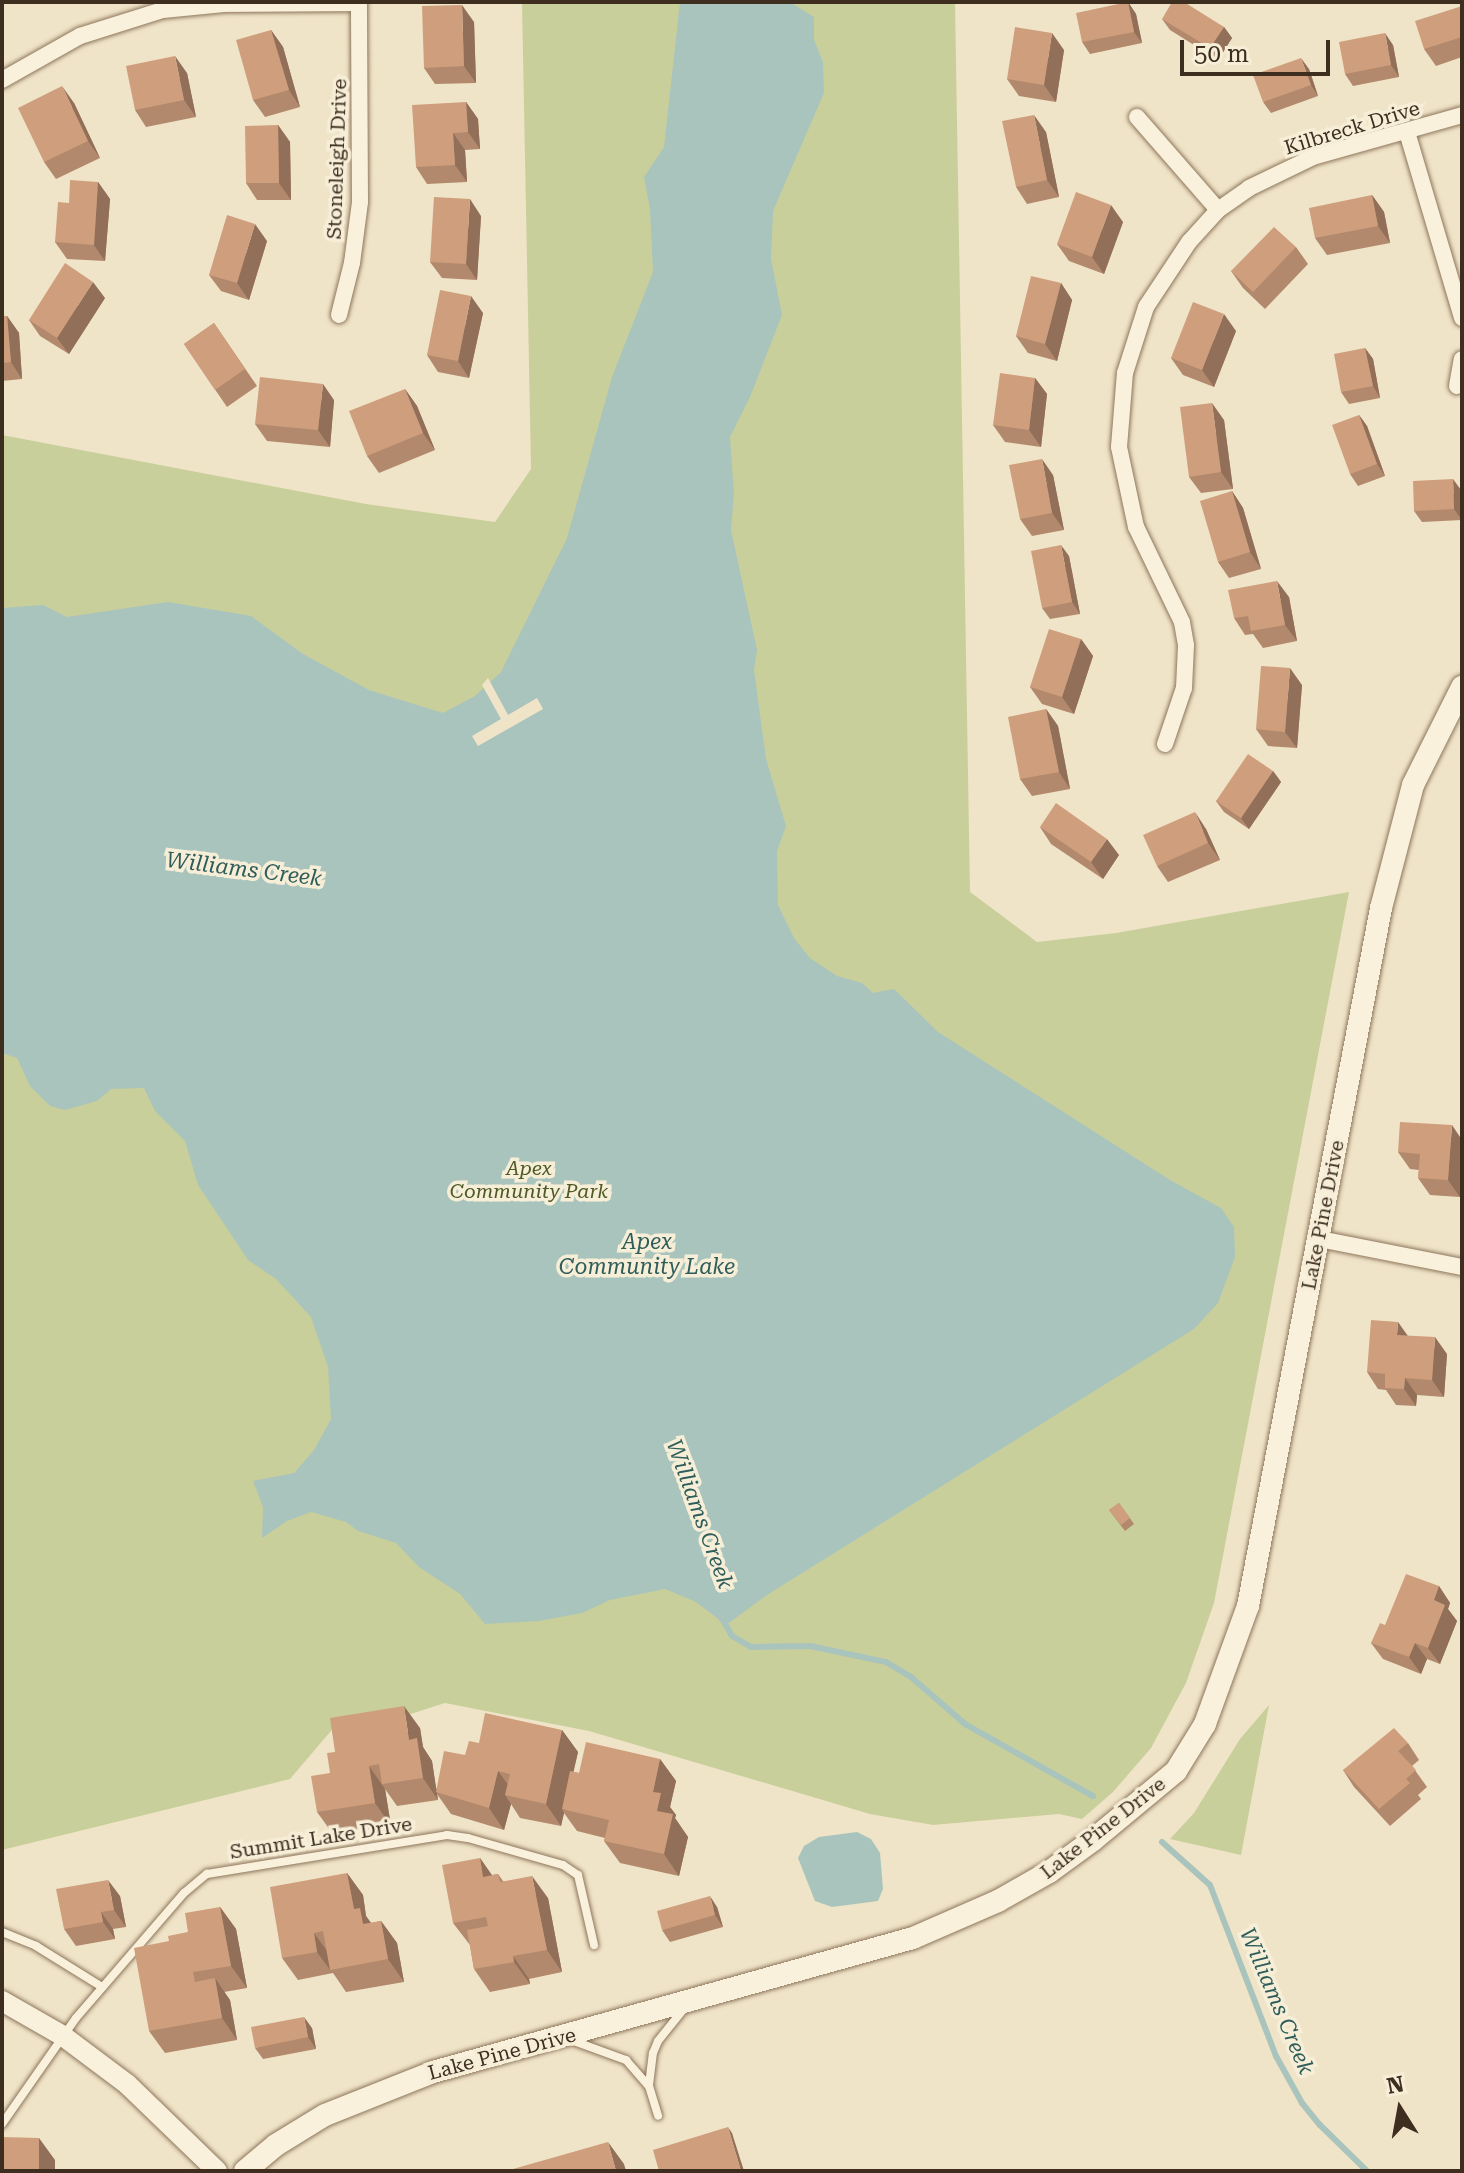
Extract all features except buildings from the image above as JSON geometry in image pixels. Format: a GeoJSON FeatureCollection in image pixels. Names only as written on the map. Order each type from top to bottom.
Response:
{"type":"FeatureCollection","features":[{"type":"Feature","properties":{"kind":"main road","name":"Lake Pine Drive"},"geometry":{"type":"LineString","coordinates":[[245,2171],[276,2145],[325,2115],[375,2092],[433,2072],[913,1938],[998,1901],[1093,1840],[1176,1771],[1205,1724],[1233,1655],[1248,1606],[1381,908],[1413,785],[1462,687]]}},
{"type":"Feature","properties":{"kind":"street"},"geometry":{"type":"LineString","coordinates":[[2,80],[80,36],[163,10],[224,4],[359,2]]}},
{"type":"Feature","properties":{"kind":"street","name":"Stoneleigh Drive"},"geometry":{"type":"LineString","coordinates":[[339,315],[352,263],[360,202],[359,2]]}},
{"type":"Feature","properties":{"kind":"street","name":"Kilbreck Drive"},"geometry":{"type":"LineString","coordinates":[[1165,744],[1184,688],[1186,645],[1182,622],[1145,550],[1128,499],[1119,447],[1120,398],[1130,350],[1146,307],[1172,264],[1218,210],[1249,188],[1313,157],[1462,115]]}},
{"type":"Feature","properties":{"kind":"street"},"geometry":{"type":"LineString","coordinates":[[1137,117],[1218,210]]}},
{"type":"Feature","properties":{"kind":"street"},"geometry":{"type":"LineString","coordinates":[[1407,132],[1462,318]]}},
{"type":"Feature","properties":{"kind":"street"},"geometry":{"type":"LineString","coordinates":[[1457,386],[1462,359]]}},
{"type":"Feature","properties":{"kind":"street"},"geometry":{"type":"LineString","coordinates":[[1319,1239],[1462,1267]]}},
{"type":"Feature","properties":{"kind":"street"},"geometry":{"type":"LineString","coordinates":[[2,2001],[63,2036],[134,2090],[217,2171]]}},
{"type":"Feature","properties":{"kind":"lane","name":"Summit Lake Drive"},"geometry":{"type":"LineString","coordinates":[[2,2124],[63,2036],[102,1987],[184,1893],[207,1874],[447,1835],[563,1865],[578,1875],[594,1945]]}},
{"type":"Feature","properties":{"kind":"lane"},"geometry":{"type":"LineString","coordinates":[[2,1932],[36,1946],[102,1987]]}},
{"type":"Feature","properties":{"kind":"lane"},"geometry":{"type":"LineString","coordinates":[[658,2116],[649,2086],[653,2053],[658,2041],[690,2002]]}},
{"type":"Feature","properties":{"kind":"lane"},"geometry":{"type":"LineString","coordinates":[[563,2037],[626,2060],[649,2086]]}},
{"type":"Feature","properties":{"kind":"green space","name":"Apex Community Park"},"geometry":{"type":"Polygon","coordinates":[[[522,2],[955,2],[970,892],[1037,942],[1116,933],[1349,892],[1214,1603],[1186,1683],[1151,1748],[1113,1792],[1082,1819],[1059,1814],[933,1825],[870,1814],[589,1731],[445,1703],[395,1719],[342,1718],[290,1779],[2,1850],[2,435],[366,504],[495,522],[531,469],[522,2]]]}},
{"type":"Feature","properties":{"kind":"green space"},"geometry":{"type":"Polygon","coordinates":[[[1269,1705],[1241,1855],[1170,1839],[1194,1813],[1240,1739],[1269,1705]]]}},
{"type":"Feature","properties":{"kind":"water","name":"Apex Community Lake"},"geometry":{"type":"Polygon","coordinates":[[[680,2],[790,2],[814,17],[814,40],[823,62],[824,93],[773,211],[771,259],[782,315],[750,397],[730,437],[734,494],[731,530],[757,650],[754,670],[766,759],[786,826],[777,851],[778,905],[794,938],[810,958],[837,976],[862,983],[873,993],[894,989],[938,1032],[1170,1180],[1221,1208],[1234,1227],[1235,1257],[1218,1303],[1194,1329],[770,1593],[726,1625],[696,1602],[665,1589],[610,1600],[582,1613],[539,1621],[485,1624],[460,1594],[419,1567],[396,1543],[358,1531],[346,1522],[311,1512],[287,1521],[262,1538],[263,1507],[253,1481],[294,1473],[314,1450],[331,1419],[328,1367],[311,1317],[276,1279],[248,1260],[198,1185],[185,1141],[155,1111],[144,1088],[111,1089],[97,1101],[65,1110],[50,1106],[30,1086],[17,1058],[2,1053],[2,608],[43,605],[67,617],[168,602],[251,616],[303,654],[369,690],[443,713],[475,696],[501,672],[567,538],[612,377],[653,272],[650,209],[644,177],[664,147],[680,2]]]}},
{"type":"Feature","properties":{"kind":"water"},"geometry":{"type":"Polygon","coordinates":[[[857,1832],[871,1839],[880,1853],[883,1889],[878,1901],[832,1907],[815,1901],[798,1858],[804,1846],[819,1837],[857,1832]]]}},
{"type":"Feature","properties":{"kind":"pier"},"geometry":{"type":"Polygon","coordinates":[[[488,678],[508,715],[537,698],[543,709],[478,746],[472,736],[501,719],[482,685],[488,678]]]}},
{"type":"Feature","properties":{"kind":"waterway","name":"Williams Creek"},"geometry":{"type":"LineString","coordinates":[[721,1617],[732,1636],[751,1647],[810,1646],[886,1662],[911,1677],[965,1724],[1093,1796]]}},
{"type":"Feature","properties":{"kind":"waterway","name":"Williams Creek"},"geometry":{"type":"LineString","coordinates":[[1162,1842],[1210,1885],[1276,2056],[1302,2103],[1367,2171]]}}]}
